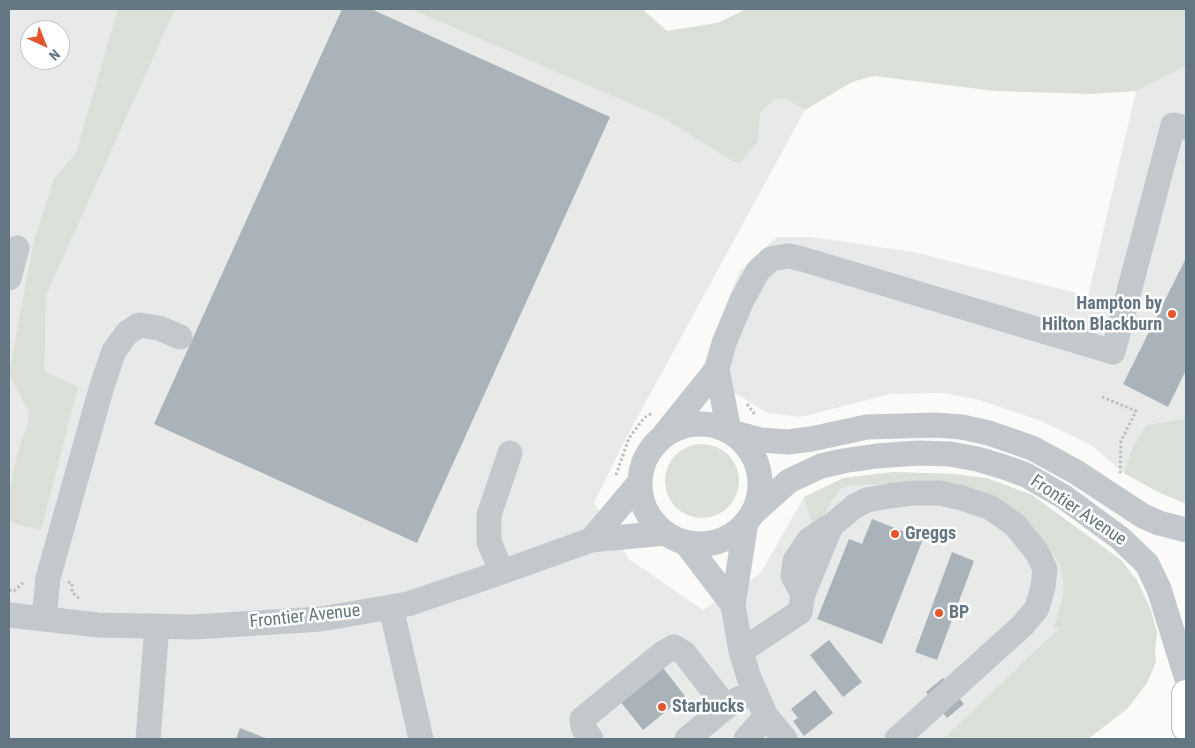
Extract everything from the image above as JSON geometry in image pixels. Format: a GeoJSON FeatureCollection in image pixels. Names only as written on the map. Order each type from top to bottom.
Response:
{"type":"FeatureCollection","features":[{"type":"Feature","properties":{"kind":"street"},"geometry":{"type":"LineString","coordinates":[[733,605],[675,538],[654,523],[646,511],[641,497],[640,482],[643,465],[651,448],[663,436],[716,369],[724,343],[742,300],[758,271],[771,259],[789,256],[1113,352],[1173,125],[1186,128]]}},
{"type":"Feature","properties":{"kind":"street"},"geometry":{"type":"LineString","coordinates":[[44,619],[48,578],[102,386],[114,351],[127,333],[139,325],[159,328],[180,337]]}},
{"type":"Feature","properties":{"kind":"street"},"geometry":{"type":"LineString","coordinates":[[716,369],[730,431]]}},
{"type":"Feature","properties":{"kind":"street"},"geometry":{"type":"LineString","coordinates":[[663,436],[679,427],[696,423],[713,425],[730,431],[746,444],[756,460],[760,478],[759,497],[749,518],[733,605],[741,651],[755,688],[766,716],[785,739]]}},
{"type":"Feature","properties":{"kind":"street","name":"Frontier Avenue"},"geometry":{"type":"LineString","coordinates":[[730,431],[761,440],[788,442],[867,427],[935,425],[962,427],[988,433],[1032,448],[1076,472],[1143,516],[1159,524],[1186,530]]}},
{"type":"Feature","properties":{"kind":"street"},"geometry":{"type":"LineString","coordinates":[[502,572],[489,542],[489,515],[510,453]]}},
{"type":"Feature","properties":{"kind":"street","name":"Frontier Avenue"},"geometry":{"type":"LineString","coordinates":[[749,518],[789,481],[821,466],[843,461],[902,454],[950,454],[977,459],[1011,469],[1043,484],[1102,523],[1134,550],[1147,564],[1161,595],[1186,676]]}},
{"type":"Feature","properties":{"kind":"street"},"geometry":{"type":"LineString","coordinates":[[591,540],[640,482]]}},
{"type":"Feature","properties":{"kind":"street"},"geometry":{"type":"LineString","coordinates":[[741,651],[800,612],[803,594],[831,526],[855,506],[867,500],[914,493],[948,495],[991,508],[1015,525],[1038,552],[1045,569],[1043,587],[1037,608],[1023,625],[898,739]]}},
{"type":"Feature","properties":{"kind":"street"},"geometry":{"type":"LineString","coordinates":[[675,538],[702,544],[718,541],[733,534],[749,518]]}},
{"type":"Feature","properties":{"kind":"street","name":"Frontier Avenue"},"geometry":{"type":"LineString","coordinates":[[9,615],[98,625],[193,627],[321,619],[408,604],[591,540],[675,538]]}},
{"type":"Feature","properties":{"kind":"street"},"geometry":{"type":"LineString","coordinates":[[391,607],[421,739]]}},
{"type":"Feature","properties":{"kind":"street"},"geometry":{"type":"LineString","coordinates":[[148,739],[157,626]]}},
{"type":"Feature","properties":{"kind":"street"},"geometry":{"type":"LineString","coordinates":[[591,739],[582,727],[582,719],[663,652],[674,647],[684,653],[726,706]]}},
{"type":"Feature","properties":{"kind":"street"},"geometry":{"type":"LineString","coordinates":[[688,739],[726,706],[755,688]]}},
{"type":"Feature","properties":{"kind":"street"},"geometry":{"type":"LineString","coordinates":[[746,739],[766,716]]}},
{"type":"Feature","properties":{"kind":"path"},"geometry":{"type":"LineString","coordinates":[[1102,397],[1136,411],[1121,441],[1120,478]]}},
{"type":"Feature","properties":{"kind":"shaded area"},"geometry":{"type":"Polygon","coordinates":[[[9,9],[642,9],[671,36],[805,110],[624,442],[594,503],[629,559],[703,610],[760,574],[804,497],[844,478],[893,472],[952,474],[986,478],[1032,495],[1121,560],[1061,626],[943,739],[9,739],[9,9]]]}},
{"type":"Feature","properties":{"kind":"shaded area"},"geometry":{"type":"Polygon","coordinates":[[[118,9],[175,9],[46,295],[44,371],[78,387],[41,530],[9,522],[9,496],[14,467],[21,441],[28,425],[29,412],[9,374],[33,245],[54,179],[76,153],[118,9]]]}},
{"type":"Feature","properties":{"kind":"shaded area"},"geometry":{"type":"Polygon","coordinates":[[[411,9],[642,9],[667,31],[717,23],[747,9],[1186,9],[1186,66],[1136,91],[1091,94],[995,91],[874,76],[852,82],[805,110],[784,98],[773,100],[760,112],[758,141],[741,162],[734,162],[664,118],[411,9]]]}},
{"type":"Feature","properties":{"kind":"shaded area"},"geometry":{"type":"Polygon","coordinates":[[[1186,66],[1186,413],[1183,419],[1147,425],[1133,446],[1124,473],[1091,445],[1041,421],[979,400],[945,393],[890,394],[801,417],[768,413],[700,373],[739,272],[777,237],[812,237],[913,252],[1088,296],[1136,91],[1186,66]]]}},
{"type":"Feature","properties":{"kind":"shaded area"},"geometry":{"type":"Polygon","coordinates":[[[1186,413],[1186,504],[1154,490],[1124,473],[1133,446],[1147,425],[1183,419],[1186,413]]]}},
{"type":"Feature","properties":{"kind":"shaded area"},"geometry":{"type":"Polygon","coordinates":[[[702,444],[716,447],[728,455],[736,467],[739,481],[736,495],[728,507],[716,515],[702,518],[688,515],[676,507],[668,495],[665,481],[668,467],[676,455],[688,447],[702,444]]]}},
{"type":"Feature","properties":{"kind":"shaded area"},"geometry":{"type":"Polygon","coordinates":[[[893,472],[952,474],[986,478],[1032,495],[1121,560],[1137,580],[1151,610],[1157,633],[1156,662],[1147,683],[1127,709],[1088,739],[943,739],[1060,627],[1053,629],[1063,597],[1064,585],[1060,565],[1046,543],[1029,527],[903,484],[852,485],[840,489],[824,517],[813,523],[811,520],[804,497],[844,478],[893,472]]]}},
{"type":"Feature","properties":{"kind":"building"},"geometry":{"type":"Polygon","coordinates":[[[342,9],[371,9],[610,117],[417,543],[154,424],[342,9]]]}},
{"type":"Feature","properties":{"kind":"building","name":"Hampton by Hilton Blackburn"},"geometry":{"type":"Polygon","coordinates":[[[1186,258],[1186,370],[1168,407],[1123,384],[1186,258]]]}},
{"type":"Feature","properties":{"kind":"building"},"geometry":{"type":"Polygon","coordinates":[[[872,519],[923,539],[882,644],[817,619],[849,539],[862,544],[872,519]]]}},
{"type":"Feature","properties":{"kind":"building"},"geometry":{"type":"Polygon","coordinates":[[[952,552],[974,561],[937,660],[915,652],[952,552]]]}},
{"type":"Feature","properties":{"kind":"building"},"geometry":{"type":"Polygon","coordinates":[[[829,640],[862,682],[843,697],[810,655],[829,640]]]}},
{"type":"Feature","properties":{"kind":"building"},"geometry":{"type":"Polygon","coordinates":[[[663,668],[685,696],[643,730],[620,701],[663,668]]]}},
{"type":"Feature","properties":{"kind":"building"},"geometry":{"type":"Polygon","coordinates":[[[943,678],[964,704],[947,718],[926,692],[943,678]]]}},
{"type":"Feature","properties":{"kind":"building"},"geometry":{"type":"Polygon","coordinates":[[[815,690],[833,713],[804,736],[793,721],[798,718],[791,709],[815,690]]]}},
{"type":"Feature","properties":{"kind":"building"},"geometry":{"type":"Polygon","coordinates":[[[240,728],[268,739],[236,739],[240,728]]]}},
{"type":"Feature","properties":{"kind":"place","name":"Hampton by Hilton Blackburn"},"geometry":{"type":"Point","coordinates":[1172,314]}},
{"type":"Feature","properties":{"kind":"place","name":"Greggs"},"geometry":{"type":"Point","coordinates":[895,534]}},
{"type":"Feature","properties":{"kind":"place","name":"BP"},"geometry":{"type":"Point","coordinates":[939,613]}},
{"type":"Feature","properties":{"kind":"place","name":"Starbucks"},"geometry":{"type":"Point","coordinates":[662,707]}}]}
